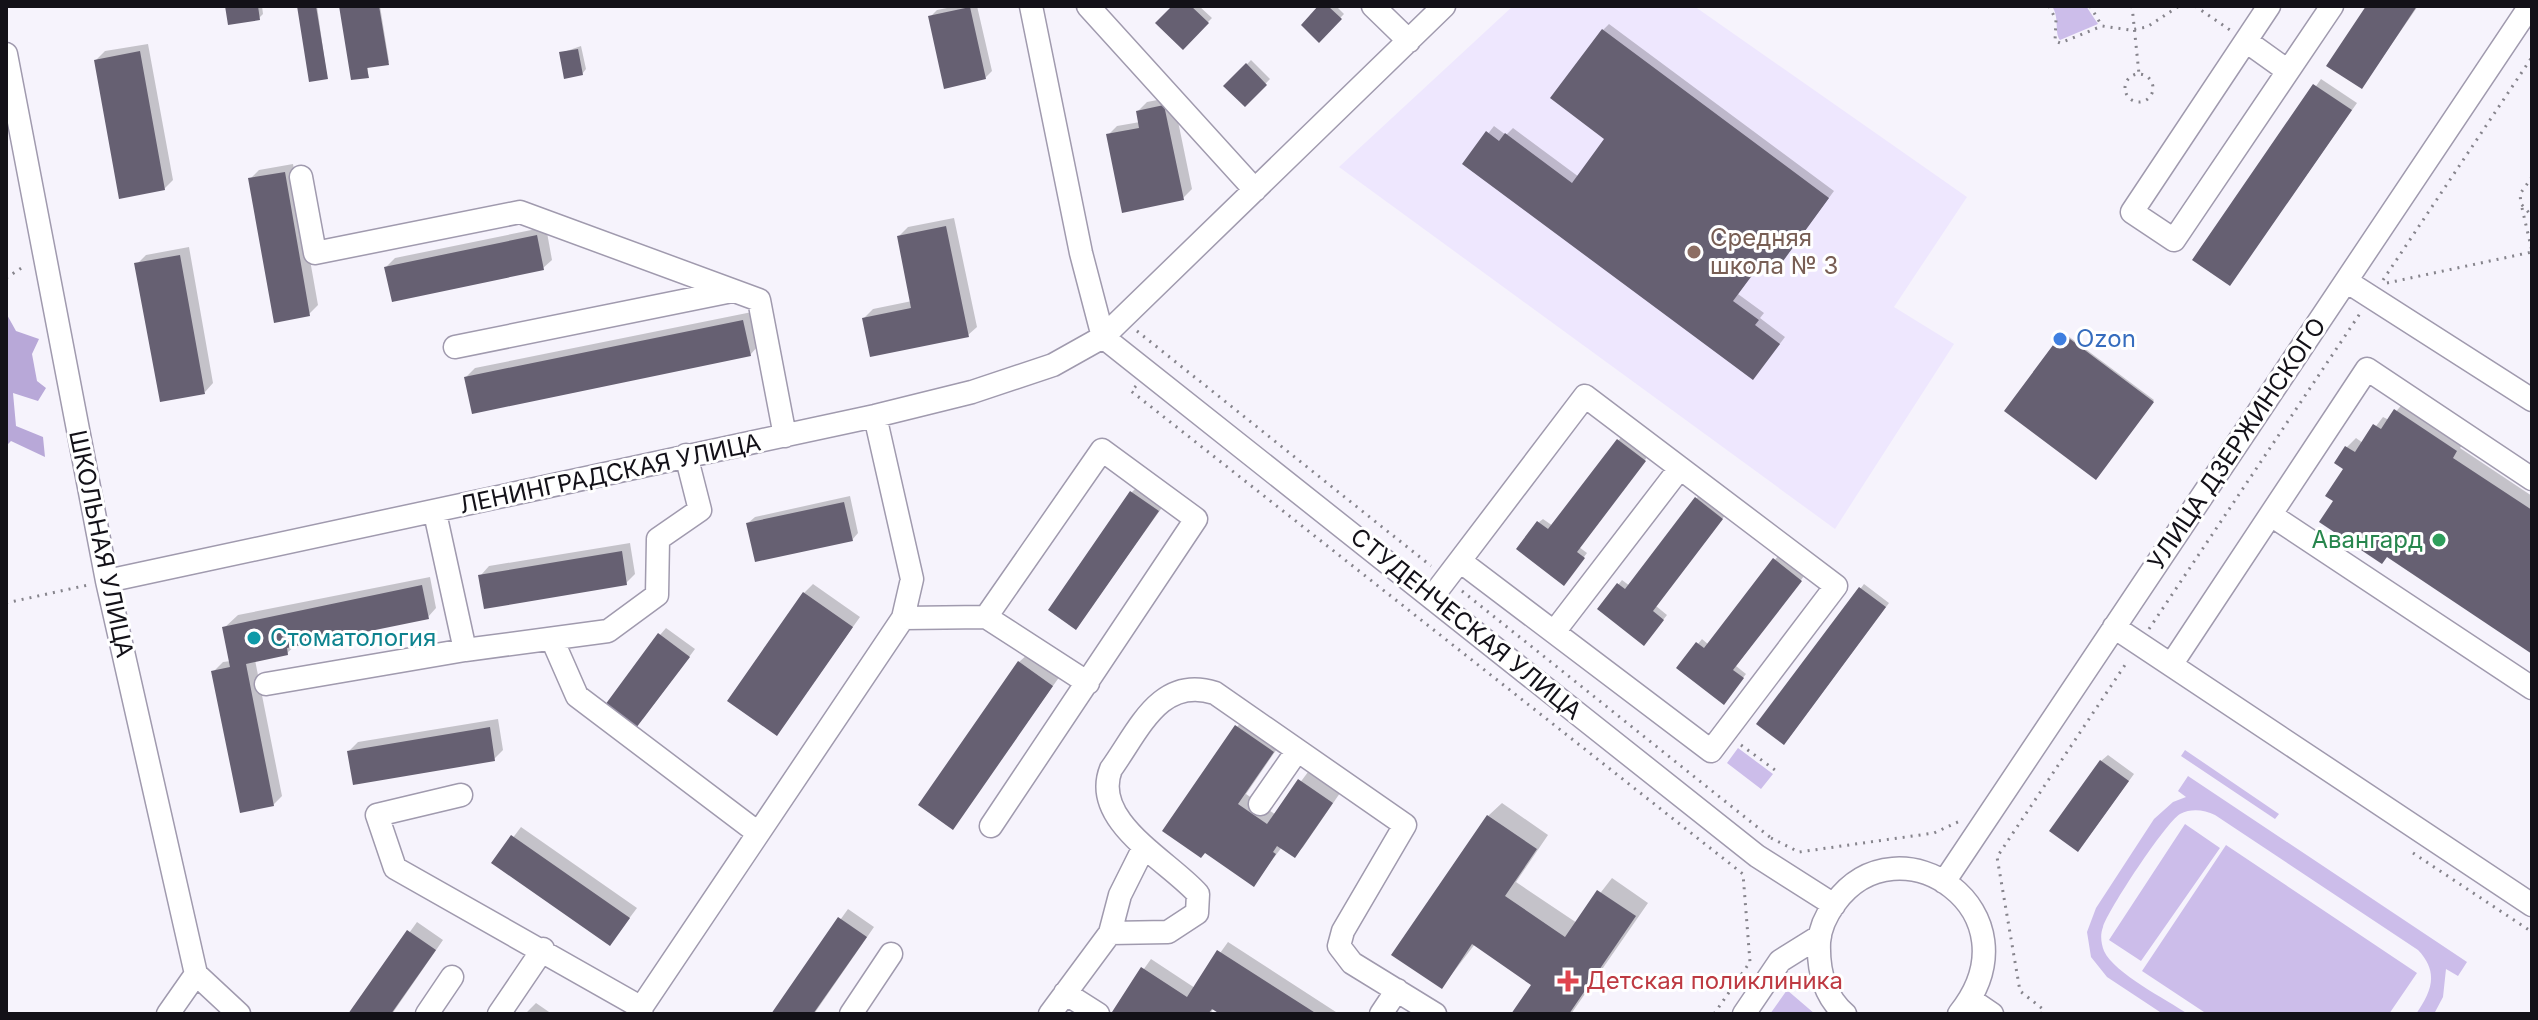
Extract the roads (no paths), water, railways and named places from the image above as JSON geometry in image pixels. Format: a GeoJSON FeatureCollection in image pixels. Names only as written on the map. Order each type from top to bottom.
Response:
{"type":"FeatureCollection","features":[{"type":"Feature","properties":{"kind":"street"},"geometry":{"type":"LineString","coordinates":[[1031,6],[1081,253],[1103,337]]}},
{"type":"Feature","properties":{"kind":"street"},"geometry":{"type":"LineString","coordinates":[[1088,6],[1255,190]]}},
{"type":"Feature","properties":{"kind":"street"},"geometry":{"type":"LineString","coordinates":[[1373,6],[1409,41]]}},
{"type":"Feature","properties":{"kind":"street","name":"ЛЕНИНГРАДСКАЯ УЛИЦА"},"geometry":{"type":"LineString","coordinates":[[107,581],[435,513],[686,455],[875,416],[972,392],[1053,365],[1103,337],[1444,6]]}},
{"type":"Feature","properties":{"kind":"street"},"geometry":{"type":"LineString","coordinates":[[2269,6],[2132,212],[2174,240],[2332,6]]}},
{"type":"Feature","properties":{"kind":"street","name":"УЛИЦА ДЗЕРЖИНСКОГО"},"geometry":{"type":"LineString","coordinates":[[1944,882],[2530,6]]}},
{"type":"Feature","properties":{"kind":"street"},"geometry":{"type":"LineString","coordinates":[[2246,41],[2288,71]]}},
{"type":"Feature","properties":{"kind":"street","name":"ШКОЛЬНАЯ УЛИЦА"},"geometry":{"type":"LineString","coordinates":[[6,54],[107,581],[196,974]]}},
{"type":"Feature","properties":{"kind":"street"},"geometry":{"type":"LineString","coordinates":[[301,177],[315,253],[520,212],[759,300],[785,436]]}},
{"type":"Feature","properties":{"kind":"street"},"geometry":{"type":"LineString","coordinates":[[2346,281],[2532,400]]}},
{"type":"Feature","properties":{"kind":"street"},"geometry":{"type":"LineString","coordinates":[[455,347],[733,291]]}},
{"type":"Feature","properties":{"kind":"street","name":"СТУДЕНЧЕСКАЯ УЛИЦА"},"geometry":{"type":"LineString","coordinates":[[1103,337],[1757,856],[1834,905]]}},
{"type":"Feature","properties":{"kind":"street"},"geometry":{"type":"LineString","coordinates":[[2171,665],[2367,369],[2532,479]]}},
{"type":"Feature","properties":{"kind":"street"},"geometry":{"type":"LineString","coordinates":[[1433,596],[1585,396],[1836,586],[1711,751],[1460,561]]}},
{"type":"Feature","properties":{"kind":"street"},"geometry":{"type":"LineString","coordinates":[[461,795],[377,815],[395,868],[543,949],[640,1011],[903,618],[912,579],[875,416]]}},
{"type":"Feature","properties":{"kind":"street"},"geometry":{"type":"LineString","coordinates":[[986,617],[1102,450],[1196,519],[991,826]]}},
{"type":"Feature","properties":{"kind":"street"},"geometry":{"type":"LineString","coordinates":[[266,684],[465,650],[608,631],[657,595],[658,539],[700,510],[686,455]]}},
{"type":"Feature","properties":{"kind":"street"},"geometry":{"type":"LineString","coordinates":[[1554,632],[1680,468]]}},
{"type":"Feature","properties":{"kind":"street"},"geometry":{"type":"LineString","coordinates":[[435,513],[465,650]]}},
{"type":"Feature","properties":{"kind":"street"},"geometry":{"type":"LineString","coordinates":[[2271,515],[2532,688]]}},
{"type":"Feature","properties":{"kind":"street"},"geometry":{"type":"LineString","coordinates":[[903,618],[986,617],[1088,683]]}},
{"type":"Feature","properties":{"kind":"street"},"geometry":{"type":"LineString","coordinates":[[2114,627],[2532,905]]}},
{"type":"Feature","properties":{"kind":"street"},"geometry":{"type":"LineString","coordinates":[[552,639],[577,696],[758,833]]}},
{"type":"Feature","properties":{"kind":"street"},"geometry":{"type":"LineString","coordinates":[[1110,933],[1168,932],[1197,913],[1198,894],[1144,847],[1113,810],[1106,782],[1111,769],[1162,699],[1195,687],[1215,693],[1405,825],[1343,931],[1339,946],[1352,963],[1435,1014]]}},
{"type":"Feature","properties":{"kind":"street"},"geometry":{"type":"LineString","coordinates":[[1260,804],[1297,751]]}},
{"type":"Feature","properties":{"kind":"street"},"geometry":{"type":"LineString","coordinates":[[1050,1014],[1110,933],[1120,895],[1144,847]]}},
{"type":"Feature","properties":{"kind":"street"},"geometry":{"type":"LineString","coordinates":[[1845,1014],[1826,989],[1818,963],[1820,936],[1834,905],[1856,882],[1892,870],[1920,872],[1944,882],[1969,903],[1980,926],[1985,950],[1982,975],[1965,1007],[1992,1014]]}},
{"type":"Feature","properties":{"kind":"street"},"geometry":{"type":"LineString","coordinates":[[1744,1014],[1780,961],[1820,936]]}},
{"type":"Feature","properties":{"kind":"street"},"geometry":{"type":"LineString","coordinates":[[499,1014],[543,949]]}},
{"type":"Feature","properties":{"kind":"street"},"geometry":{"type":"LineString","coordinates":[[851,1014],[891,954]]}},
{"type":"Feature","properties":{"kind":"street"},"geometry":{"type":"LineString","coordinates":[[168,1014],[196,974],[239,1014]]}},
{"type":"Feature","properties":{"kind":"street"},"geometry":{"type":"LineString","coordinates":[[427,1014],[452,977]]}},
{"type":"Feature","properties":{"kind":"street"},"geometry":{"type":"LineString","coordinates":[[1381,1014],[1397,990]]}},
{"type":"Feature","properties":{"kind":"street"},"geometry":{"type":"LineString","coordinates":[[1065,993],[1098,1014]]}},
{"type":"Feature","properties":{"kind":"place","name":"Средняя школа № 3"},"geometry":{"type":"Point","coordinates":[1694,252]}},
{"type":"Feature","properties":{"kind":"place","name":"Ozon"},"geometry":{"type":"Point","coordinates":[2060,339]}},
{"type":"Feature","properties":{"kind":"place","name":"Авангард"},"geometry":{"type":"Point","coordinates":[2439,540]}},
{"type":"Feature","properties":{"kind":"place","name":"Стоматология"},"geometry":{"type":"Point","coordinates":[254,638]}},
{"type":"Feature","properties":{"kind":"place","name":"Детская поликлиника"},"geometry":{"type":"Point","coordinates":[1568,981]}}]}
